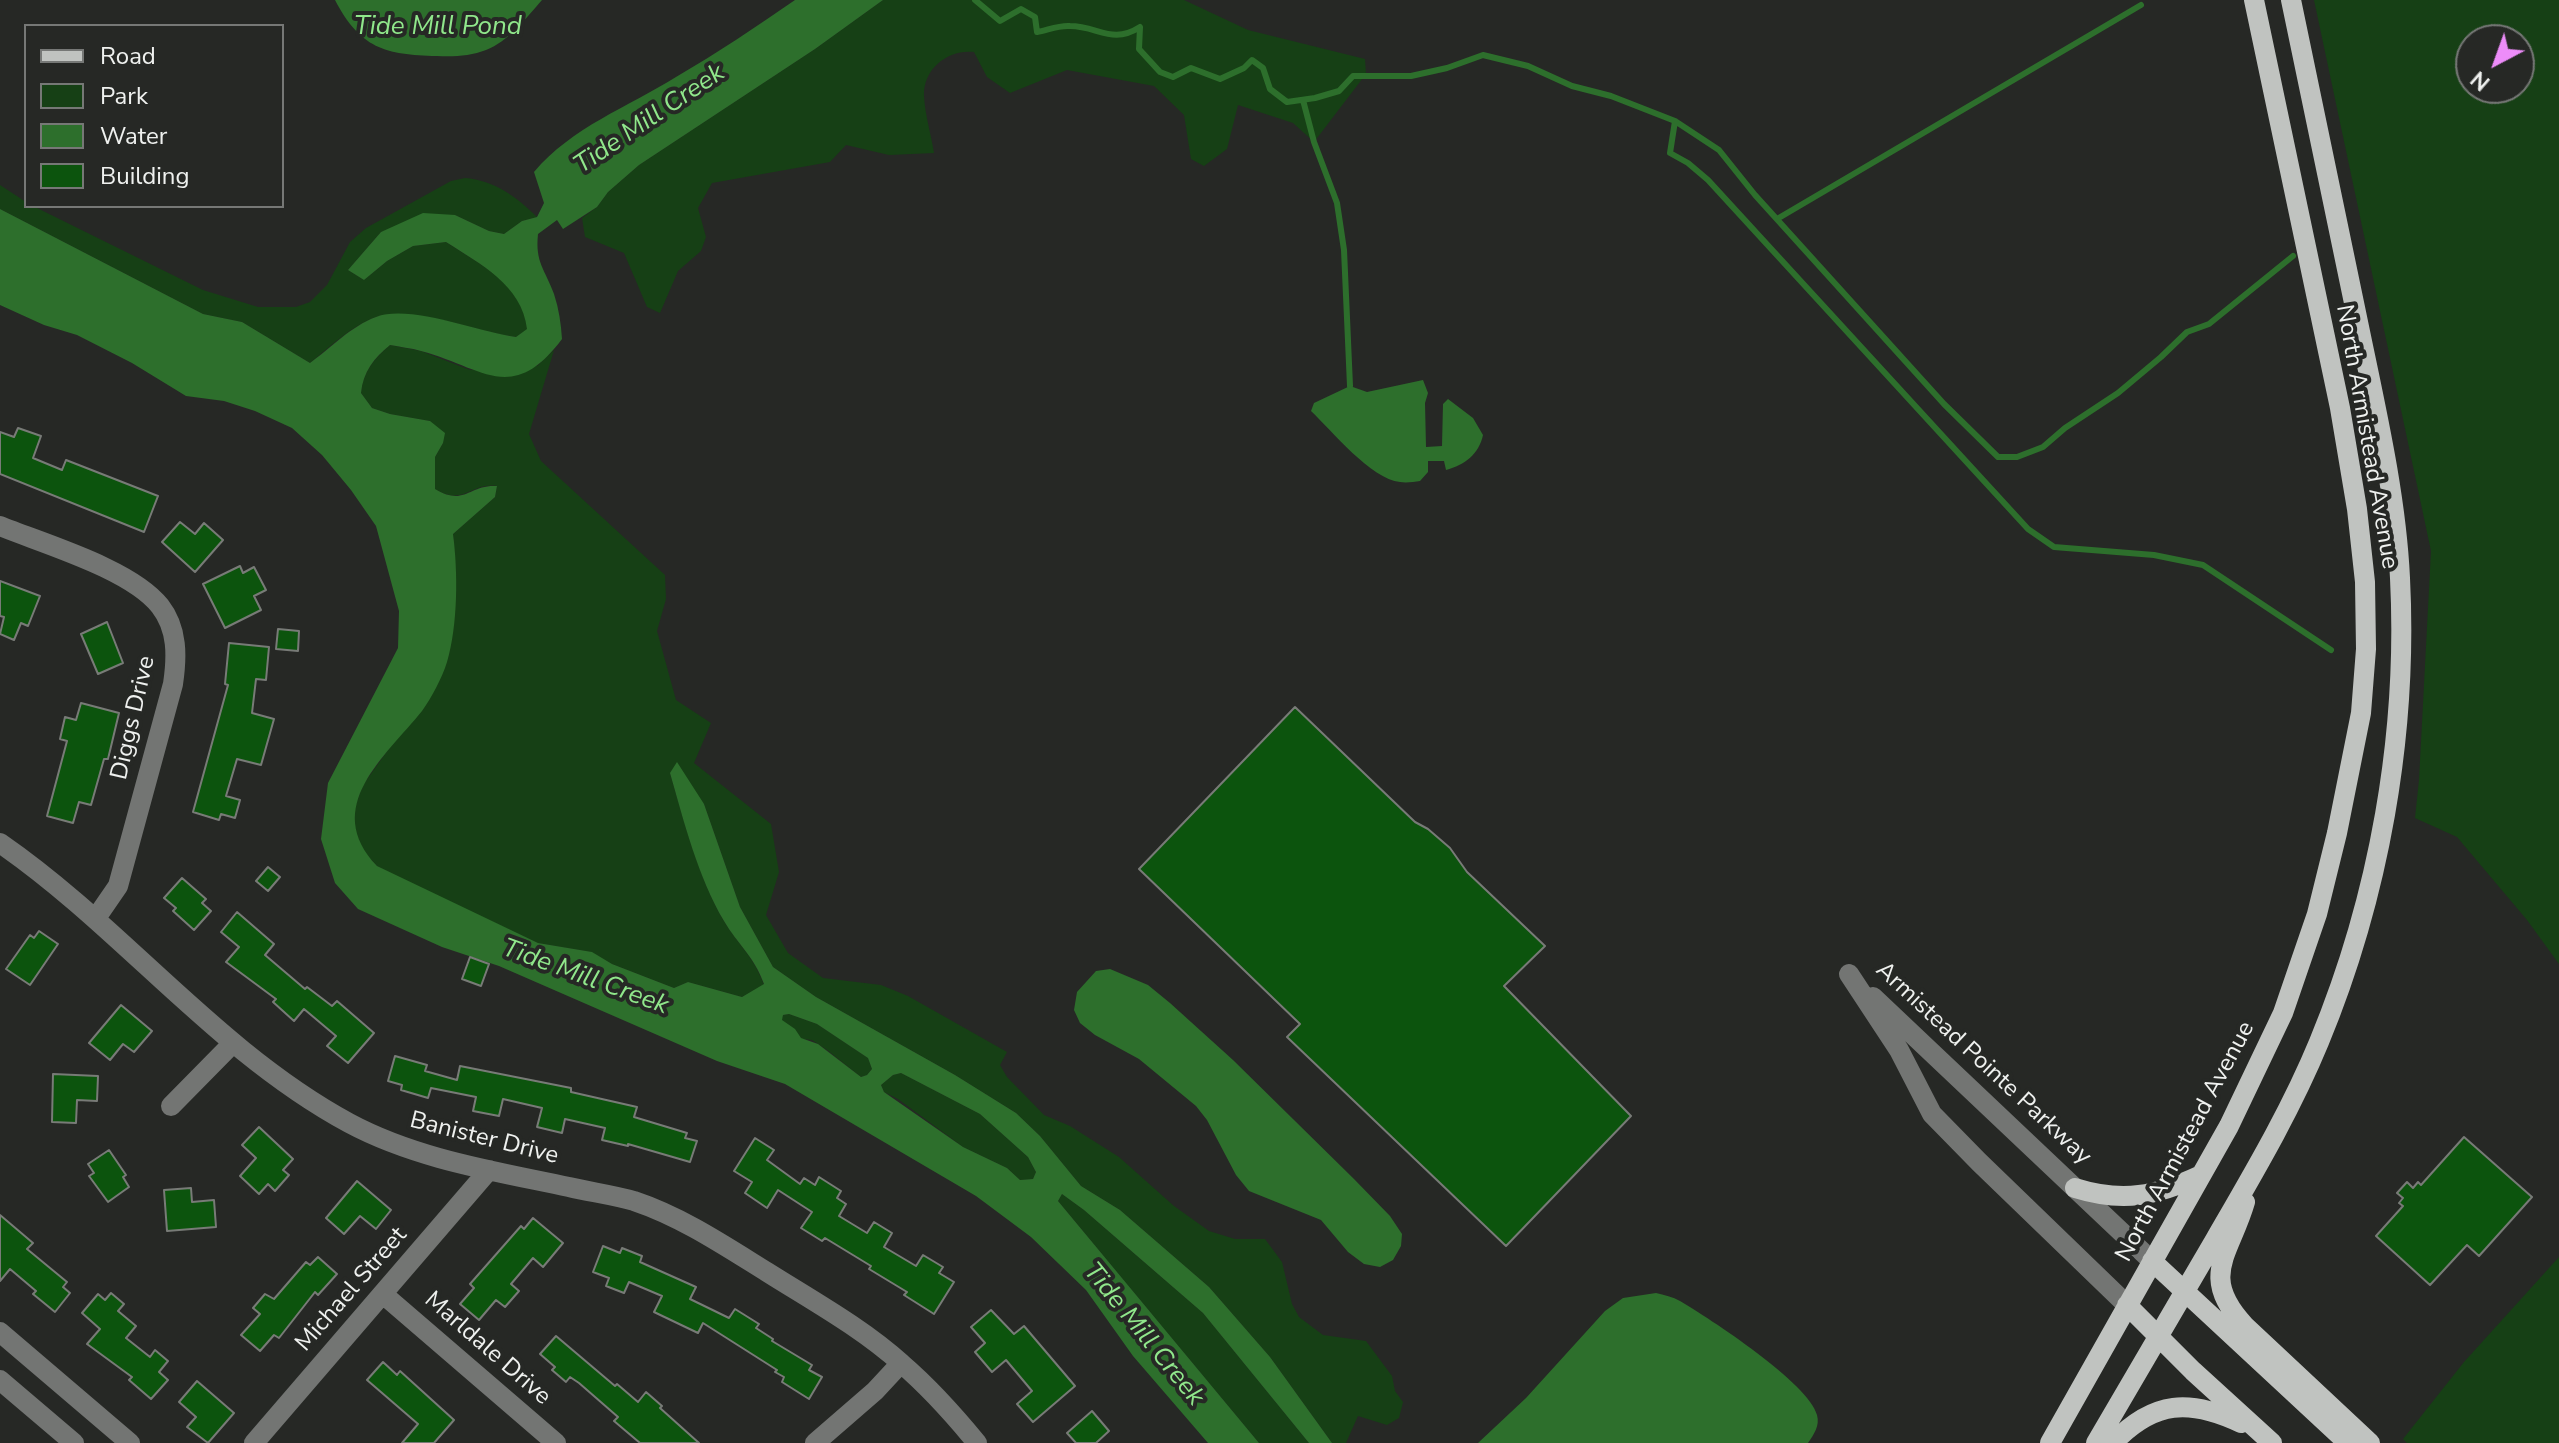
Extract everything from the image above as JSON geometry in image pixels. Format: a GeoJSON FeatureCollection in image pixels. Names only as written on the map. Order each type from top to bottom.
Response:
{"type":"FeatureCollection","features":[{"type":"Feature","properties":{"kind":"main road","name":"North Armistead Avenue"},"geometry":{"type":"LineString","coordinates":[[2050,1443],[2201,1175],[2269,1046],[2296,980],[2317,914],[2361,713],[2366,649],[2365,582],[2357,509],[2340,408],[2254,0]]}},
{"type":"Feature","properties":{"kind":"main road","name":"North Armistead Avenue"},"geometry":{"type":"LineString","coordinates":[[2096,1443],[2254,1171],[2304,1075],[2344,977],[2380,842],[2400,697],[2400,575],[2379,421],[2291,0]]}},
{"type":"Feature","properties":{"kind":"main road"},"geometry":{"type":"LineString","coordinates":[[2254,1171],[2237,1231],[2221,1261],[2224,1294],[2236,1317],[2370,1443]]}},
{"type":"Feature","properties":{"kind":"main road"},"geometry":{"type":"LineString","coordinates":[[2075,1188],[2098,1195],[2136,1196],[2176,1187],[2201,1175]]}},
{"type":"Feature","properties":{"kind":"main road"},"geometry":{"type":"LineString","coordinates":[[2152,1261],[2348,1443]]}},
{"type":"Feature","properties":{"kind":"main road"},"geometry":{"type":"LineString","coordinates":[[2127,1305],[2266,1437]]}},
{"type":"Feature","properties":{"kind":"main road"},"geometry":{"type":"LineString","coordinates":[[2113,1443],[2138,1420],[2152,1413],[2182,1406],[2215,1411],[2266,1437]]}},
{"type":"Feature","properties":{"kind":"street","name":"Diggs Drive"},"geometry":{"type":"LineString","coordinates":[[0,526],[119,575],[143,590],[161,607],[173,633],[177,658],[173,684],[118,886],[96,918]]}},
{"type":"Feature","properties":{"kind":"street","name":"Banister Drive"},"geometry":{"type":"LineString","coordinates":[[0,843],[96,918],[233,1043],[273,1075],[350,1124],[403,1148],[633,1201],[672,1217],[717,1240],[849,1324],[901,1363],[944,1404],[977,1443]]}},
{"type":"Feature","properties":{"kind":"street","name":"Armistead Pointe Parkway"},"geometry":{"type":"LineString","coordinates":[[2127,1305],[1932,1114],[1899,1050],[1849,974],[2152,1261]]}},
{"type":"Feature","properties":{"kind":"street"},"geometry":{"type":"LineString","coordinates":[[171,1106],[233,1043]]}},
{"type":"Feature","properties":{"kind":"street","name":"Michael Street"},"geometry":{"type":"LineString","coordinates":[[254,1443],[489,1170]]}},
{"type":"Feature","properties":{"kind":"street","name":"Marldale Drive"},"geometry":{"type":"LineString","coordinates":[[384,1295],[556,1443]]}},
{"type":"Feature","properties":{"kind":"street"},"geometry":{"type":"LineString","coordinates":[[0,1332],[130,1443]]}},
{"type":"Feature","properties":{"kind":"street"},"geometry":{"type":"LineString","coordinates":[[815,1443],[875,1391],[901,1363]]}},
{"type":"Feature","properties":{"kind":"street"},"geometry":{"type":"LineString","coordinates":[[0,1380],[74,1443]]}},
{"type":"Feature","properties":{"kind":"green space"},"geometry":{"type":"Polygon","coordinates":[[[883,0],[1184,0],[1248,30],[1365,59],[1366,74],[1314,142],[1293,123],[1238,105],[1227,149],[1204,166],[1191,159],[1184,115],[1154,86],[1067,70],[1010,93],[987,77],[974,52],[956,54],[939,62],[925,86],[934,153],[889,155],[846,145],[830,162],[712,183],[698,208],[706,237],[701,251],[678,271],[660,313],[647,307],[624,253],[585,237],[582,218],[639,165],[815,49],[883,0]]]}},
{"type":"Feature","properties":{"kind":"green space"},"geometry":{"type":"Polygon","coordinates":[[[2314,0],[2559,0],[2559,964],[2527,920],[2457,837],[2415,818],[2431,551],[2314,0]]]}},
{"type":"Feature","properties":{"kind":"green space"},"geometry":{"type":"Polygon","coordinates":[[[465,178],[486,182],[504,191],[537,217],[522,221],[504,234],[489,231],[455,215],[381,232],[348,270],[364,280],[387,261],[413,246],[446,242],[486,268],[509,288],[518,300],[528,329],[516,337],[425,317],[390,314],[358,326],[310,363],[242,322],[203,314],[0,209],[0,185],[24,201],[24,208],[37,208],[203,290],[258,307],[296,307],[310,302],[327,285],[350,242],[366,228],[451,181],[465,178]]]}},
{"type":"Feature","properties":{"kind":"green space"},"geometry":{"type":"Polygon","coordinates":[[[390,345],[421,351],[470,370],[537,366],[554,350],[529,434],[541,461],[665,575],[666,599],[657,631],[676,700],[711,723],[694,763],[771,824],[779,872],[766,915],[788,953],[823,978],[881,985],[908,996],[1007,1052],[1000,1065],[1007,1077],[1044,1115],[1070,1126],[1119,1157],[1174,1206],[1209,1231],[1235,1239],[1265,1239],[1282,1262],[1292,1304],[1299,1317],[1323,1335],[1366,1341],[1392,1376],[1395,1391],[1403,1402],[1399,1418],[1387,1425],[1358,1416],[1346,1443],[1332,1443],[1270,1357],[1209,1287],[1120,1210],[1081,1186],[1040,1136],[1016,1113],[816,997],[773,967],[740,907],[704,804],[670,773],[707,887],[764,985],[742,997],[688,982],[674,988],[612,964],[591,952],[538,943],[377,866],[364,852],[355,832],[354,809],[363,785],[395,740],[452,627],[456,576],[453,534],[495,497],[497,486],[480,487],[454,496],[435,489],[435,457],[443,443],[430,421],[372,408],[361,393],[364,379],[374,361],[390,345]]]}},
{"type":"Feature","properties":{"kind":"green space"},"geometry":{"type":"Polygon","coordinates":[[[789,1014],[817,1024],[868,1058],[872,1069],[861,1077],[812,1040],[801,1039],[781,1020],[783,1015],[789,1014]]]}},
{"type":"Feature","properties":{"kind":"green space"},"geometry":{"type":"Polygon","coordinates":[[[901,1073],[980,1114],[1028,1157],[1036,1172],[1033,1179],[1020,1180],[1007,1168],[963,1147],[884,1092],[881,1085],[893,1075],[901,1073]]]}},
{"type":"Feature","properties":{"kind":"green space"},"geometry":{"type":"Polygon","coordinates":[[[1062,1194],[1203,1313],[1309,1443],[1259,1443],[1058,1201],[1062,1194]]]}},
{"type":"Feature","properties":{"kind":"green space"},"geometry":{"type":"Polygon","coordinates":[[[2559,1257],[2559,1443],[2407,1443],[2403,1439],[2464,1362],[2559,1257]]]}},
{"type":"Feature","properties":{"kind":"water","name":"Tide Mill Pond"},"geometry":{"type":"Polygon","coordinates":[[[335,0],[542,0],[517,28],[494,46],[474,54],[449,56],[403,54],[376,46],[354,29],[335,0]]]}},
{"type":"Feature","properties":{"kind":"water","name":"Tide Mill Creek"},"geometry":{"type":"Polygon","coordinates":[[[795,0],[883,0],[815,49],[639,165],[608,192],[597,207],[563,229],[557,220],[538,234],[539,259],[556,300],[562,339],[544,359],[527,371],[496,376],[421,351],[390,345],[374,360],[367,372],[361,393],[372,408],[430,421],[445,433],[435,457],[435,489],[453,496],[497,486],[495,497],[453,534],[456,598],[447,662],[426,706],[365,784],[357,803],[355,823],[361,844],[377,866],[538,943],[592,952],[612,964],[674,988],[688,982],[742,997],[764,984],[756,966],[724,921],[699,868],[670,773],[677,762],[704,804],[740,907],[773,967],[816,997],[1016,1113],[1040,1136],[1081,1186],[1120,1210],[1209,1287],[1270,1357],[1332,1443],[1309,1443],[1203,1313],[1062,1194],[1058,1201],[1259,1443],[1208,1443],[1133,1356],[1086,1290],[1031,1237],[976,1196],[785,1084],[717,1061],[499,966],[442,947],[358,909],[335,883],[321,839],[328,783],[398,648],[399,611],[376,526],[322,455],[292,428],[224,401],[186,396],[132,363],[77,335],[44,325],[0,305],[0,209],[203,314],[242,322],[310,363],[358,326],[390,314],[425,316],[516,337],[527,329],[517,300],[497,277],[446,242],[413,246],[387,261],[364,280],[348,270],[381,232],[423,213],[455,215],[489,231],[504,234],[522,221],[537,217],[544,203],[534,172],[565,142],[691,68],[795,0]],[[789,1014],[783,1015],[782,1020],[795,1029],[801,1038],[818,1044],[861,1077],[872,1069],[868,1058],[817,1024],[789,1014]],[[901,1073],[893,1075],[881,1085],[884,1092],[963,1147],[1007,1168],[1020,1180],[1033,1179],[1036,1172],[1028,1157],[980,1114],[901,1073]]]}},
{"type":"Feature","properties":{"kind":"water"},"geometry":{"type":"Polygon","coordinates":[[[1423,380],[1428,393],[1425,403],[1426,447],[1442,446],[1443,404],[1448,399],[1473,418],[1483,435],[1475,453],[1459,465],[1446,470],[1444,461],[1428,461],[1428,472],[1420,481],[1400,482],[1377,472],[1352,453],[1311,411],[1314,403],[1350,386],[1367,392],[1423,380]]]}},
{"type":"Feature","properties":{"kind":"water"},"geometry":{"type":"Polygon","coordinates":[[[1110,969],[1148,985],[1170,1003],[1233,1060],[1390,1216],[1402,1234],[1401,1246],[1393,1260],[1380,1267],[1364,1264],[1348,1252],[1321,1220],[1249,1191],[1236,1175],[1207,1120],[1196,1106],[1139,1059],[1095,1035],[1080,1023],[1074,1010],[1077,992],[1096,971],[1110,969]]]}},
{"type":"Feature","properties":{"kind":"water"},"geometry":{"type":"Polygon","coordinates":[[[1656,1293],[1677,1300],[1713,1322],[1797,1386],[1818,1419],[1808,1443],[1478,1443],[1526,1398],[1605,1311],[1623,1298],[1656,1293]]]}},
{"type":"Feature","properties":{"kind":"building"},"geometry":{"type":"Polygon","coordinates":[[[18,428],[41,436],[33,458],[62,470],[66,460],[158,496],[144,532],[0,474],[0,432],[14,437],[18,428]]]}},
{"type":"Feature","properties":{"kind":"building"},"geometry":{"type":"Polygon","coordinates":[[[180,522],[195,534],[204,523],[223,540],[195,572],[162,542],[180,522]]]}},
{"type":"Feature","properties":{"kind":"building"},"geometry":{"type":"Polygon","coordinates":[[[240,566],[243,573],[254,567],[266,590],[254,596],[261,610],[225,628],[203,584],[240,566]]]}},
{"type":"Feature","properties":{"kind":"building"},"geometry":{"type":"Polygon","coordinates":[[[0,581],[40,596],[28,626],[21,623],[14,640],[0,634],[4,617],[0,616],[0,581]]]}},
{"type":"Feature","properties":{"kind":"building"},"geometry":{"type":"Polygon","coordinates":[[[107,622],[123,663],[98,674],[81,634],[107,622]]]}},
{"type":"Feature","properties":{"kind":"building"},"geometry":{"type":"Polygon","coordinates":[[[278,629],[299,631],[298,651],[276,649],[278,629]]]}},
{"type":"Feature","properties":{"kind":"building"},"geometry":{"type":"Polygon","coordinates":[[[229,643],[269,647],[266,680],[256,679],[252,713],[274,719],[261,765],[237,759],[226,796],[240,800],[235,818],[221,814],[219,820],[193,812],[228,685],[225,684],[229,643]]]}},
{"type":"Feature","properties":{"kind":"building"},"geometry":{"type":"Polygon","coordinates":[[[81,703],[119,713],[108,759],[104,759],[91,805],[79,802],[73,823],[47,816],[67,741],[60,739],[65,717],[76,720],[81,703]]]}},
{"type":"Feature","properties":{"kind":"building"},"geometry":{"type":"Polygon","coordinates":[[[1295,707],[1415,822],[1450,848],[1467,872],[1545,946],[1504,986],[1631,1116],[1506,1246],[1287,1037],[1300,1024],[1139,869],[1295,707]]]}},
{"type":"Feature","properties":{"kind":"building"},"geometry":{"type":"Polygon","coordinates":[[[268,867],[280,877],[268,891],[256,881],[268,867]]]}},
{"type":"Feature","properties":{"kind":"building"},"geometry":{"type":"Polygon","coordinates":[[[182,878],[206,899],[202,903],[211,911],[194,930],[164,898],[182,878]]]}},
{"type":"Feature","properties":{"kind":"building"},"geometry":{"type":"Polygon","coordinates":[[[237,912],[274,944],[265,955],[305,989],[307,987],[332,1006],[337,1001],[374,1033],[348,1063],[327,1046],[336,1036],[304,1009],[294,1021],[273,1002],[276,999],[226,962],[239,947],[221,932],[237,912]]]}},
{"type":"Feature","properties":{"kind":"building"},"geometry":{"type":"Polygon","coordinates":[[[39,931],[58,944],[30,985],[6,969],[30,935],[34,938],[39,931]]]}},
{"type":"Feature","properties":{"kind":"building"},"geometry":{"type":"Polygon","coordinates":[[[470,957],[489,964],[481,986],[462,979],[470,957]]]}},
{"type":"Feature","properties":{"kind":"building"},"geometry":{"type":"Polygon","coordinates":[[[121,1005],[152,1031],[134,1052],[123,1044],[110,1060],[89,1043],[121,1005]]]}},
{"type":"Feature","properties":{"kind":"building"},"geometry":{"type":"Polygon","coordinates":[[[395,1056],[427,1065],[425,1071],[457,1080],[460,1066],[571,1088],[571,1092],[637,1107],[634,1117],[687,1133],[685,1138],[697,1141],[690,1162],[628,1144],[602,1140],[605,1128],[565,1119],[562,1133],[537,1127],[542,1108],[503,1099],[499,1116],[473,1111],[476,1097],[431,1088],[428,1098],[401,1090],[402,1085],[388,1081],[395,1056]]]}},
{"type":"Feature","properties":{"kind":"building"},"geometry":{"type":"Polygon","coordinates":[[[53,1074],[98,1076],[97,1101],[77,1100],[76,1123],[52,1122],[53,1074]]]}},
{"type":"Feature","properties":{"kind":"building"},"geometry":{"type":"Polygon","coordinates":[[[259,1127],[293,1159],[283,1170],[289,1175],[275,1191],[268,1184],[259,1194],[240,1176],[256,1158],[242,1145],[259,1127]]]}},
{"type":"Feature","properties":{"kind":"building"},"geometry":{"type":"Polygon","coordinates":[[[2464,1137],[2532,1197],[2479,1256],[2467,1245],[2430,1285],[2376,1236],[2403,1206],[2399,1203],[2403,1198],[2397,1193],[2407,1182],[2413,1188],[2418,1182],[2421,1185],[2464,1137]]]}},
{"type":"Feature","properties":{"kind":"building"},"geometry":{"type":"Polygon","coordinates":[[[755,1138],[774,1150],[767,1160],[800,1184],[804,1178],[815,1185],[819,1177],[841,1191],[837,1198],[846,1204],[839,1216],[867,1233],[874,1222],[892,1233],[884,1247],[916,1266],[923,1255],[943,1267],[939,1273],[954,1282],[934,1314],[904,1295],[907,1292],[869,1269],[871,1266],[825,1238],[822,1241],[801,1228],[812,1212],[778,1190],[767,1208],[745,1193],[752,1182],[734,1171],[755,1138]]]}},
{"type":"Feature","properties":{"kind":"building"},"geometry":{"type":"Polygon","coordinates":[[[109,1150],[126,1175],[123,1177],[129,1187],[108,1202],[89,1176],[94,1173],[88,1164],[109,1150]]]}},
{"type":"Feature","properties":{"kind":"building"},"geometry":{"type":"Polygon","coordinates":[[[357,1181],[391,1210],[376,1229],[360,1216],[344,1234],[326,1218],[357,1181]]]}},
{"type":"Feature","properties":{"kind":"building"},"geometry":{"type":"Polygon","coordinates":[[[191,1188],[192,1202],[214,1200],[216,1227],[167,1231],[164,1190],[191,1188]]]}},
{"type":"Feature","properties":{"kind":"building"},"geometry":{"type":"Polygon","coordinates":[[[0,1215],[33,1243],[27,1249],[67,1282],[63,1287],[70,1293],[55,1312],[10,1269],[0,1281],[0,1215]]]}},
{"type":"Feature","properties":{"kind":"building"},"geometry":{"type":"Polygon","coordinates":[[[533,1218],[563,1243],[543,1267],[533,1258],[511,1284],[519,1291],[505,1307],[496,1300],[479,1320],[460,1304],[474,1288],[470,1284],[521,1226],[524,1229],[533,1218]]]}},
{"type":"Feature","properties":{"kind":"building"},"geometry":{"type":"Polygon","coordinates":[[[603,1246],[620,1253],[622,1248],[642,1256],[640,1262],[696,1287],[690,1299],[729,1318],[735,1309],[759,1324],[756,1328],[812,1365],[809,1370],[822,1377],[809,1399],[782,1382],[784,1377],[775,1372],[777,1370],[703,1323],[698,1333],[654,1312],[662,1296],[629,1282],[624,1293],[606,1286],[609,1278],[593,1272],[603,1246]]]}},
{"type":"Feature","properties":{"kind":"building"},"geometry":{"type":"Polygon","coordinates":[[[318,1257],[337,1274],[318,1295],[315,1292],[279,1338],[274,1335],[260,1351],[241,1335],[260,1314],[253,1308],[265,1294],[274,1299],[306,1262],[310,1265],[318,1257]]]}},
{"type":"Feature","properties":{"kind":"building"},"geometry":{"type":"Polygon","coordinates":[[[111,1293],[124,1304],[118,1311],[136,1326],[126,1338],[150,1357],[155,1350],[168,1361],[159,1372],[168,1380],[151,1399],[129,1380],[132,1377],[87,1344],[100,1329],[82,1313],[98,1294],[105,1300],[111,1293]]]}},
{"type":"Feature","properties":{"kind":"building"},"geometry":{"type":"Polygon","coordinates":[[[991,1310],[1014,1334],[1024,1326],[1075,1386],[1033,1422],[1017,1404],[1032,1391],[1006,1360],[992,1372],[975,1352],[985,1343],[971,1327],[991,1310]]]}},
{"type":"Feature","properties":{"kind":"building"},"geometry":{"type":"Polygon","coordinates":[[[556,1336],[638,1402],[646,1392],[699,1443],[640,1443],[614,1421],[618,1417],[579,1383],[570,1377],[566,1382],[552,1370],[555,1367],[540,1354],[556,1336]]]}},
{"type":"Feature","properties":{"kind":"building"},"geometry":{"type":"Polygon","coordinates":[[[383,1362],[397,1375],[400,1371],[454,1420],[434,1443],[402,1443],[418,1424],[367,1380],[383,1362]]]}},
{"type":"Feature","properties":{"kind":"building"},"geometry":{"type":"Polygon","coordinates":[[[197,1381],[234,1413],[208,1443],[187,1427],[196,1417],[179,1402],[197,1381]]]}},
{"type":"Feature","properties":{"kind":"building"},"geometry":{"type":"Polygon","coordinates":[[[1092,1411],[1109,1431],[1096,1443],[1076,1443],[1067,1433],[1092,1411]]]}},
{"type":"Feature","properties":{"kind":"waterway"},"geometry":{"type":"LineString","coordinates":[[975,0],[1000,21],[1021,9],[1035,17],[1037,32],[1070,26],[1113,35],[1140,27],[1139,49],[1160,72],[1173,77],[1191,68],[1220,79],[1244,68],[1252,60],[1263,68],[1270,89],[1287,102],[1339,91],[1353,76],[1411,76],[1483,55],[1528,66],[1572,86],[1611,96],[1675,121],[1719,150],[1755,195],[1944,404],[1998,457],[2017,457],[2043,447],[2065,428],[2118,393],[2187,332],[2209,324],[2293,256]]}},
{"type":"Feature","properties":{"kind":"waterway"},"geometry":{"type":"LineString","coordinates":[[1777,219],[2141,5]]}},
{"type":"Feature","properties":{"kind":"waterway"},"geometry":{"type":"LineString","coordinates":[[1303,100],[1314,142],[1337,203],[1344,250],[1350,386]]}},
{"type":"Feature","properties":{"kind":"waterway"},"geometry":{"type":"LineString","coordinates":[[1675,121],[1670,153],[1708,180],[2028,529],[2054,547],[2154,555],[2203,565],[2331,650]]}}]}
